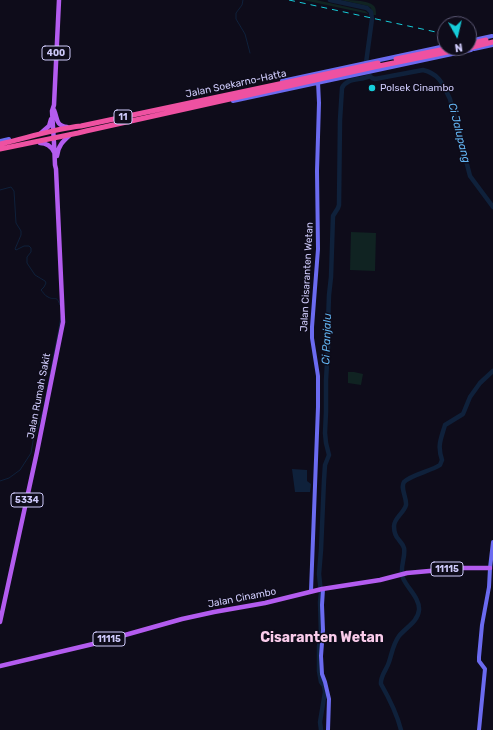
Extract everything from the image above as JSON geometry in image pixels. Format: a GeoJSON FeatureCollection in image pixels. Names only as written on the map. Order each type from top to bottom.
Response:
{"type":"FeatureCollection","features":[{"type":"Feature","properties":{"kind":"highway"},"geometry":{"type":"LineString","coordinates":[[477,42],[493,37]]}},
{"type":"Feature","properties":{"kind":"highway","name":"Jalan Soekarno-Hatta"},"geometry":{"type":"LineString","coordinates":[[477,47],[493,44]]}},
{"type":"Feature","properties":{"kind":"highway","name":"Jalan Soekarno-Hatta"},"geometry":{"type":"LineString","coordinates":[[0,143],[69,127],[81,126],[289,86],[437,51]]}},
{"type":"Feature","properties":{"kind":"highway","name":"Jalan Soekarno-Hatta"},"geometry":{"type":"LineString","coordinates":[[372,66],[437,54]]}},
{"type":"Feature","properties":{"kind":"highway","name":"Jalan Soekarno-Hatta"},"geometry":{"type":"LineString","coordinates":[[231,97],[264,87],[363,68]]}},
{"type":"Feature","properties":{"kind":"highway"},"geometry":{"type":"LineString","coordinates":[[264,87],[270,84]]}},
{"type":"Feature","properties":{"kind":"highway"},"geometry":{"type":"LineString","coordinates":[[289,86],[295,87]]}},
{"type":"Feature","properties":{"kind":"highway","name":"Jalan Soekarno-Hatta"},"geometry":{"type":"LineString","coordinates":[[0,150],[70,135],[176,108]]}},
{"type":"Feature","properties":{"kind":"main road","name":"400"},"geometry":{"type":"LineString","coordinates":[[53,109],[59,0]]}},
{"type":"Feature","properties":{"kind":"main road"},"geometry":{"type":"LineString","coordinates":[[477,40],[493,37]]}},
{"type":"Feature","properties":{"kind":"main road","name":"Jalan Soekarno-Hatta"},"geometry":{"type":"LineString","coordinates":[[372,66],[437,48]]}},
{"type":"Feature","properties":{"kind":"main road","name":"Jalan Soekarno-Hatta"},"geometry":{"type":"LineString","coordinates":[[231,97],[318,82],[363,68]]}},
{"type":"Feature","properties":{"kind":"main road","name":"Jalan Soekarno-Hatta"},"geometry":{"type":"LineString","coordinates":[[231,97],[270,84],[363,68]]}},
{"type":"Feature","properties":{"kind":"main road","name":"Jalan Cisaranten Wetan"},"geometry":{"type":"LineString","coordinates":[[311,591],[318,407],[318,376],[312,338],[312,327],[318,249],[318,82]]}},
{"type":"Feature","properties":{"kind":"main road"},"geometry":{"type":"LineString","coordinates":[[176,108],[231,97]]}},
{"type":"Feature","properties":{"kind":"main road"},"geometry":{"type":"LineString","coordinates":[[176,108],[231,97]]}},
{"type":"Feature","properties":{"kind":"main road"},"geometry":{"type":"LineString","coordinates":[[53,109],[59,124],[69,127]]}},
{"type":"Feature","properties":{"kind":"main road"},"geometry":{"type":"LineString","coordinates":[[39,134],[46,130],[50,125],[53,109]]}},
{"type":"Feature","properties":{"kind":"main road","name":"Jalan Rumah Sakit"},"geometry":{"type":"LineString","coordinates":[[0,622],[38,452],[62,329],[63,314],[56,169],[58,165],[53,138],[55,130],[53,109]]}},
{"type":"Feature","properties":{"kind":"main road"},"geometry":{"type":"LineString","coordinates":[[56,154],[59,146],[70,135]]}},
{"type":"Feature","properties":{"kind":"main road","name":"Jalan Soekarno-Hatta"},"geometry":{"type":"LineString","coordinates":[[0,150],[40,143],[53,138]]}},
{"type":"Feature","properties":{"kind":"main road"},"geometry":{"type":"LineString","coordinates":[[40,143],[44,143],[52,148],[56,154]]}},
{"type":"Feature","properties":{"kind":"main road"},"geometry":{"type":"LineString","coordinates":[[479,730],[484,668],[479,660],[479,657],[482,625],[489,586],[493,542]]}},
{"type":"Feature","properties":{"kind":"main road","name":"Jalan Cinambo"},"geometry":{"type":"LineString","coordinates":[[0,666],[93,644],[223,610],[265,603],[311,591],[380,580],[405,574],[463,568],[490,568]]}},
{"type":"Feature","properties":{"kind":"main road"},"geometry":{"type":"LineString","coordinates":[[321,589],[323,630],[321,656],[322,674],[329,699],[328,730]]}},
{"type":"Feature","properties":{"kind":"green space"},"geometry":{"type":"Polygon","coordinates":[[[303,0],[316,0],[365,11],[369,14],[303,0]]]}},
{"type":"Feature","properties":{"kind":"green space"},"geometry":{"type":"Polygon","coordinates":[[[341,0],[358,1],[371,4],[376,10],[376,15],[372,15],[371,8],[368,6],[341,0]]]}},
{"type":"Feature","properties":{"kind":"green space"},"geometry":{"type":"Polygon","coordinates":[[[351,232],[376,233],[375,271],[350,270],[351,232]]]}},
{"type":"Feature","properties":{"kind":"green space"},"geometry":{"type":"Polygon","coordinates":[[[348,372],[363,374],[361,385],[348,383],[348,372]]]}},
{"type":"Feature","properties":{"kind":"water"},"geometry":{"type":"Polygon","coordinates":[[[292,469],[307,470],[307,481],[311,484],[310,492],[295,492],[292,469]]]}},
{"type":"Feature","properties":{"kind":"waterway"},"geometry":{"type":"LineString","coordinates":[[243,0],[242,5],[236,13],[236,19],[245,34],[250,53]]}},
{"type":"Feature","properties":{"kind":"waterway","name":"Ci Panjalu"},"geometry":{"type":"LineString","coordinates":[[330,0],[367,8],[371,12],[372,19],[366,63],[367,67]]}},
{"type":"Feature","properties":{"kind":"waterway","name":"Ci Jalupang"},"geometry":{"type":"LineString","coordinates":[[370,76],[375,79],[423,70],[437,77],[450,99],[470,176],[493,207]]}},
{"type":"Feature","properties":{"kind":"waterway","name":"Ci Panjalu"},"geometry":{"type":"LineString","coordinates":[[321,730],[320,722],[325,692],[319,671],[319,646],[321,634],[321,593],[319,574],[325,465],[329,455],[325,433],[329,295],[333,216],[339,205],[342,88],[347,82],[370,76]]}},
{"type":"Feature","properties":{"kind":"waterway"},"geometry":{"type":"LineString","coordinates":[[0,190],[11,187],[14,191],[16,223],[21,231],[21,235],[15,249],[16,250],[24,246],[29,246],[31,248],[31,252],[27,257],[27,263],[35,275],[45,281],[46,283],[41,290],[45,295],[56,299],[60,305]]}},
{"type":"Feature","properties":{"kind":"waterway"},"geometry":{"type":"LineString","coordinates":[[0,481],[9,478],[20,470],[31,453],[33,441],[43,411],[61,316]]}},
{"type":"Feature","properties":{"kind":"waterway","name":"Ci Jalupang"},"geometry":{"type":"LineString","coordinates":[[401,730],[395,712],[381,684],[381,681],[397,639],[414,621],[419,610],[417,601],[403,578],[402,570],[404,548],[396,536],[394,528],[394,523],[406,505],[403,484],[411,477],[440,465],[442,460],[440,442],[445,425],[463,414],[470,397],[480,383],[493,371]]}},
{"type":"Feature","properties":{"kind":"railway"},"geometry":{"type":"LineString","coordinates":[[289,0],[437,32]]}},
{"type":"Feature","properties":{"kind":"railway"},"geometry":{"type":"LineString","coordinates":[[477,40],[493,44]]}},
{"type":"Feature","properties":{"kind":"place","name":"Polsek Cinambo"},"geometry":{"type":"Point","coordinates":[372,88]}},
{"type":"Feature","properties":{"kind":"district","name":"Cisaranten Wetan"},"geometry":{"type":"Point","coordinates":[322,638]}}]}
